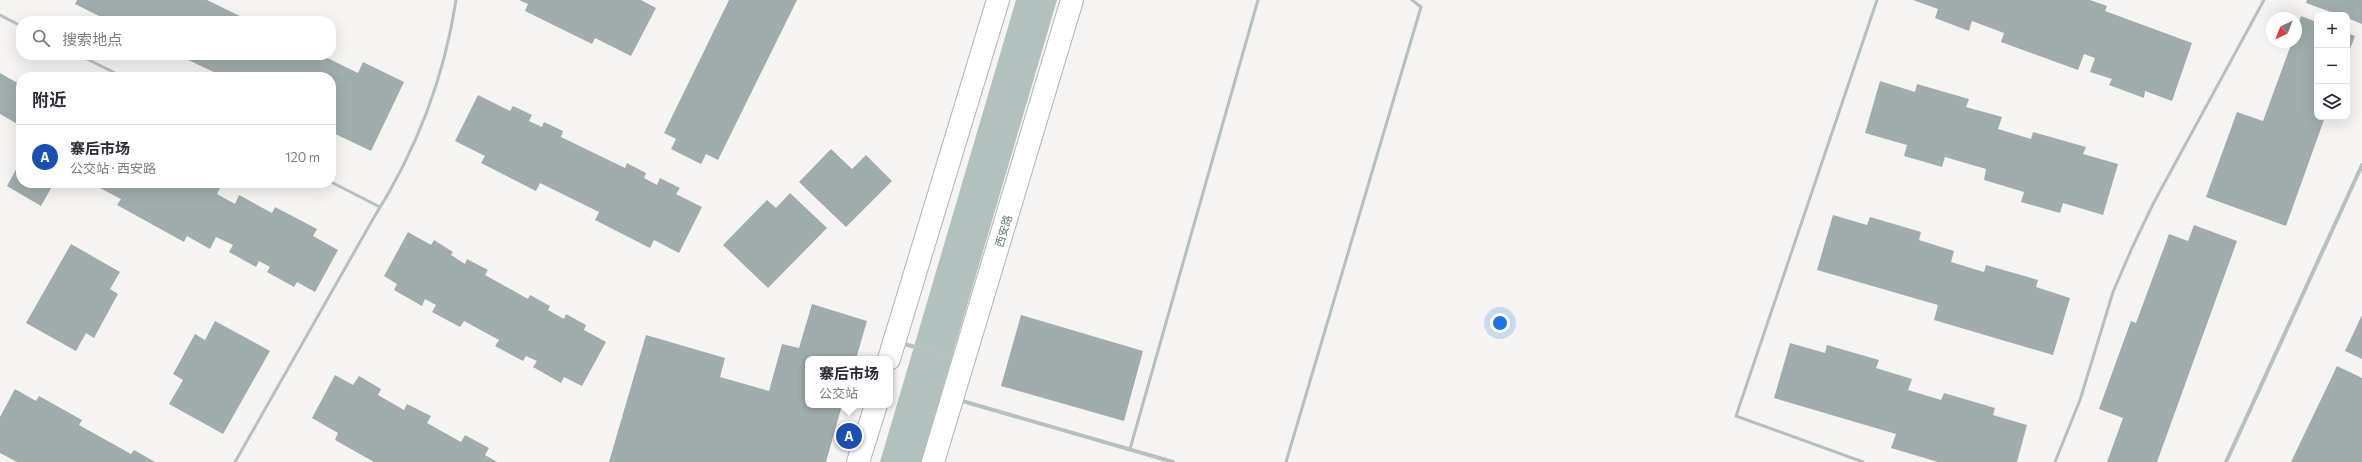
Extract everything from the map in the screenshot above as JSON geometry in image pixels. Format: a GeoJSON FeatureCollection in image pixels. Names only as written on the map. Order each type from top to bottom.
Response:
{"type":"FeatureCollection","features":[{"type":"Feature","properties":{"kind":"street"},"geometry":{"type":"LineString","coordinates":[[960,359],[897,348],[998,0]]}},
{"type":"Feature","properties":{"kind":"street","name":"西安路"},"geometry":{"type":"LineString","coordinates":[[933,462],[952,398],[960,359],[1072,0]]}},
{"type":"Feature","properties":{"kind":"street"},"geometry":{"type":"LineString","coordinates":[[2226,462],[2362,165]]}},
{"type":"Feature","properties":{"kind":"street"},"geometry":{"type":"LineString","coordinates":[[952,398],[1173,462]]}},
{"type":"Feature","properties":{"kind":"street"},"geometry":{"type":"LineString","coordinates":[[858,462],[875,408]]}},
{"type":"Feature","properties":{"kind":"lane"},"geometry":{"type":"LineString","coordinates":[[235,462],[396,181],[416,141],[433,99],[444,63],[456,0]]}},
{"type":"Feature","properties":{"kind":"lane"},"geometry":{"type":"LineString","coordinates":[[1130,449],[1258,0]]}},
{"type":"Feature","properties":{"kind":"lane"},"geometry":{"type":"LineString","coordinates":[[1286,462],[1421,7],[1412,0]]}},
{"type":"Feature","properties":{"kind":"lane"},"geometry":{"type":"LineString","coordinates":[[1863,462],[1736,416],[1878,0]]}},
{"type":"Feature","properties":{"kind":"lane"},"geometry":{"type":"LineString","coordinates":[[2055,462],[2080,400],[2113,292],[2132,248],[2152,204],[2264,0]]}},
{"type":"Feature","properties":{"kind":"lane"},"geometry":{"type":"LineString","coordinates":[[0,15],[16,23]]}},
{"type":"Feature","properties":{"kind":"lane"},"geometry":{"type":"LineString","coordinates":[[89,60],[113,72]]}},
{"type":"Feature","properties":{"kind":"lane"},"geometry":{"type":"LineString","coordinates":[[336,185],[380,207]]}},
{"type":"Feature","properties":{"kind":"shaded area"},"geometry":{"type":"Polygon","coordinates":[[[1016,0],[1057,0],[921,462],[880,462],[1016,0]]]}},
{"type":"Feature","properties":{"kind":"building"},"geometry":{"type":"Polygon","coordinates":[[[77,0],[207,0],[240,16],[99,16],[75,4],[77,0]]]}},
{"type":"Feature","properties":{"kind":"building"},"geometry":{"type":"Polygon","coordinates":[[[519,0],[641,0],[656,8],[631,56],[595,38],[592,44],[525,11],[528,4],[519,0]]]}},
{"type":"Feature","properties":{"kind":"building"},"geometry":{"type":"Polygon","coordinates":[[[729,0],[797,0],[718,160],[706,154],[701,164],[671,149],[676,139],[664,133],[729,0]]]}},
{"type":"Feature","properties":{"kind":"building"},"geometry":{"type":"Polygon","coordinates":[[[1913,0],[2090,0],[2107,6],[2105,11],[2192,43],[2172,101],[2145,91],[2144,98],[2109,85],[2112,79],[2090,72],[2095,58],[2084,54],[2078,70],[2001,42],[2004,33],[1972,21],[1969,31],[1935,18],[1938,9],[1913,0]]]}},
{"type":"Feature","properties":{"kind":"building"},"geometry":{"type":"Polygon","coordinates":[[[2307,0],[2362,0],[2362,24],[2350,19],[2350,12],[2331,12],[2306,3],[2307,0]]]}},
{"type":"Feature","properties":{"kind":"building"},"geometry":{"type":"Polygon","coordinates":[[[2302,16],[2314,21],[2314,120],[2324,120],[2286,226],[2206,197],[2237,112],[2263,121],[2290,48],[2302,48],[2302,16]]]}},
{"type":"Feature","properties":{"kind":"building"},"geometry":{"type":"Polygon","coordinates":[[[2350,34],[2355,36],[2350,49],[2350,34]]]}},
{"type":"Feature","properties":{"kind":"building"},"geometry":{"type":"Polygon","coordinates":[[[188,60],[331,60],[358,73],[363,62],[404,82],[371,151],[336,134],[336,72],[214,72],[188,60]]]}},
{"type":"Feature","properties":{"kind":"building"},"geometry":{"type":"Polygon","coordinates":[[[0,73],[16,82],[16,123],[0,114],[0,73]]]}},
{"type":"Feature","properties":{"kind":"building"},"geometry":{"type":"Polygon","coordinates":[[[1880,81],[1915,92],[1917,84],[1969,99],[1966,107],[2002,117],[1998,129],[2031,139],[2033,132],[2086,147],[2083,154],[2118,164],[2103,215],[2063,203],[2060,213],[2021,202],[2024,192],[1984,180],[1986,169],[1945,157],[1942,167],[1904,156],[1907,145],[1865,133],[1880,81]]]}},
{"type":"Feature","properties":{"kind":"building"},"geometry":{"type":"Polygon","coordinates":[[[478,95],[510,111],[513,106],[532,115],[529,121],[542,127],[544,122],[563,131],[561,137],[625,168],[627,163],[646,173],[644,178],[657,185],[660,178],[680,188],[676,194],[702,207],[679,253],[654,240],[650,248],[595,220],[599,212],[540,183],[536,191],[481,163],[485,156],[455,141],[478,95]]]}},
{"type":"Feature","properties":{"kind":"building"},"geometry":{"type":"Polygon","coordinates":[[[831,149],[852,169],[866,155],[892,181],[846,227],[799,182],[831,149]]]}},
{"type":"Feature","properties":{"kind":"building"},"geometry":{"type":"Polygon","coordinates":[[[16,169],[16,188],[51,188],[41,206],[7,186],[16,169]]]}},
{"type":"Feature","properties":{"kind":"building"},"geometry":{"type":"Polygon","coordinates":[[[100,188],[220,188],[217,194],[235,204],[239,195],[272,213],[275,207],[317,229],[313,236],[338,250],[315,292],[297,282],[294,287],[267,272],[270,267],[259,261],[256,267],[229,252],[233,245],[216,237],[210,249],[187,236],[184,242],[117,205],[121,199],[100,188]]]}},
{"type":"Feature","properties":{"kind":"building"},"geometry":{"type":"Polygon","coordinates":[[[790,193],[827,228],[768,288],[723,245],[767,200],[776,208],[790,193]]]}},
{"type":"Feature","properties":{"kind":"building"},"geometry":{"type":"Polygon","coordinates":[[[1833,215],[1867,225],[1870,217],[1921,232],[1919,240],[1954,251],[1951,262],[1984,272],[1986,265],[2038,280],[2036,287],[2070,298],[2053,355],[1934,320],[1938,305],[1817,270],[1833,215]]]}},
{"type":"Feature","properties":{"kind":"building"},"geometry":{"type":"Polygon","coordinates":[[[2194,225],[2237,241],[2157,462],[2107,462],[2123,418],[2099,409],[2131,321],[2136,323],[2169,234],[2188,241],[2194,225]]]}},
{"type":"Feature","properties":{"kind":"building"},"geometry":{"type":"Polygon","coordinates":[[[408,232],[431,245],[434,240],[453,252],[451,255],[465,264],[467,259],[488,270],[485,275],[528,299],[530,295],[550,306],[548,310],[564,319],[566,314],[586,325],[584,330],[606,342],[582,386],[564,377],[561,383],[533,367],[537,361],[526,356],[523,361],[495,346],[499,340],[464,321],[460,327],[432,312],[436,305],[425,299],[422,306],[394,290],[397,284],[384,276],[408,232]]]}},
{"type":"Feature","properties":{"kind":"building"},"geometry":{"type":"Polygon","coordinates":[[[71,244],[120,272],[110,289],[118,294],[94,338],[86,333],[76,351],[26,323],[71,244]]]}},
{"type":"Feature","properties":{"kind":"building"},"geometry":{"type":"Polygon","coordinates":[[[812,304],[867,321],[857,356],[805,356],[805,408],[841,408],[826,462],[609,462],[646,335],[725,358],[720,377],[769,391],[782,344],[799,348],[812,304]]]}},
{"type":"Feature","properties":{"kind":"building"},"geometry":{"type":"Polygon","coordinates":[[[1021,315],[1143,351],[1124,421],[1001,386],[1021,315]]]}},
{"type":"Feature","properties":{"kind":"building"},"geometry":{"type":"Polygon","coordinates":[[[2362,315],[2362,359],[2345,351],[2362,315]]]}},
{"type":"Feature","properties":{"kind":"building"},"geometry":{"type":"Polygon","coordinates":[[[215,321],[270,351],[223,434],[169,404],[183,380],[173,374],[195,334],[205,340],[215,321]]]}},
{"type":"Feature","properties":{"kind":"building"},"geometry":{"type":"Polygon","coordinates":[[[1790,343],[1825,353],[1827,345],[1879,360],[1876,368],[1912,379],[1908,390],[1941,400],[1944,393],[1995,408],[1993,415],[2027,425],[2017,462],[1938,462],[1891,448],[1896,434],[1774,398],[1790,343]]]}},
{"type":"Feature","properties":{"kind":"building"},"geometry":{"type":"Polygon","coordinates":[[[2337,366],[2362,378],[2362,462],[2291,462],[2337,366]]]}},
{"type":"Feature","properties":{"kind":"building"},"geometry":{"type":"Polygon","coordinates":[[[335,375],[353,385],[359,376],[381,389],[378,395],[404,410],[407,404],[431,416],[427,423],[461,442],[465,435],[489,448],[485,455],[497,462],[374,462],[335,440],[338,433],[312,418],[335,375]]]}},
{"type":"Feature","properties":{"kind":"building"},"geometry":{"type":"Polygon","coordinates":[[[15,389],[36,401],[39,396],[82,420],[79,425],[131,454],[134,450],[155,462],[17,462],[0,453],[0,417],[15,389]]]}},
{"type":"Feature","properties":{"kind":"place","name":"寨后市场"},"geometry":{"type":"Point","coordinates":[849,436]}}]}
